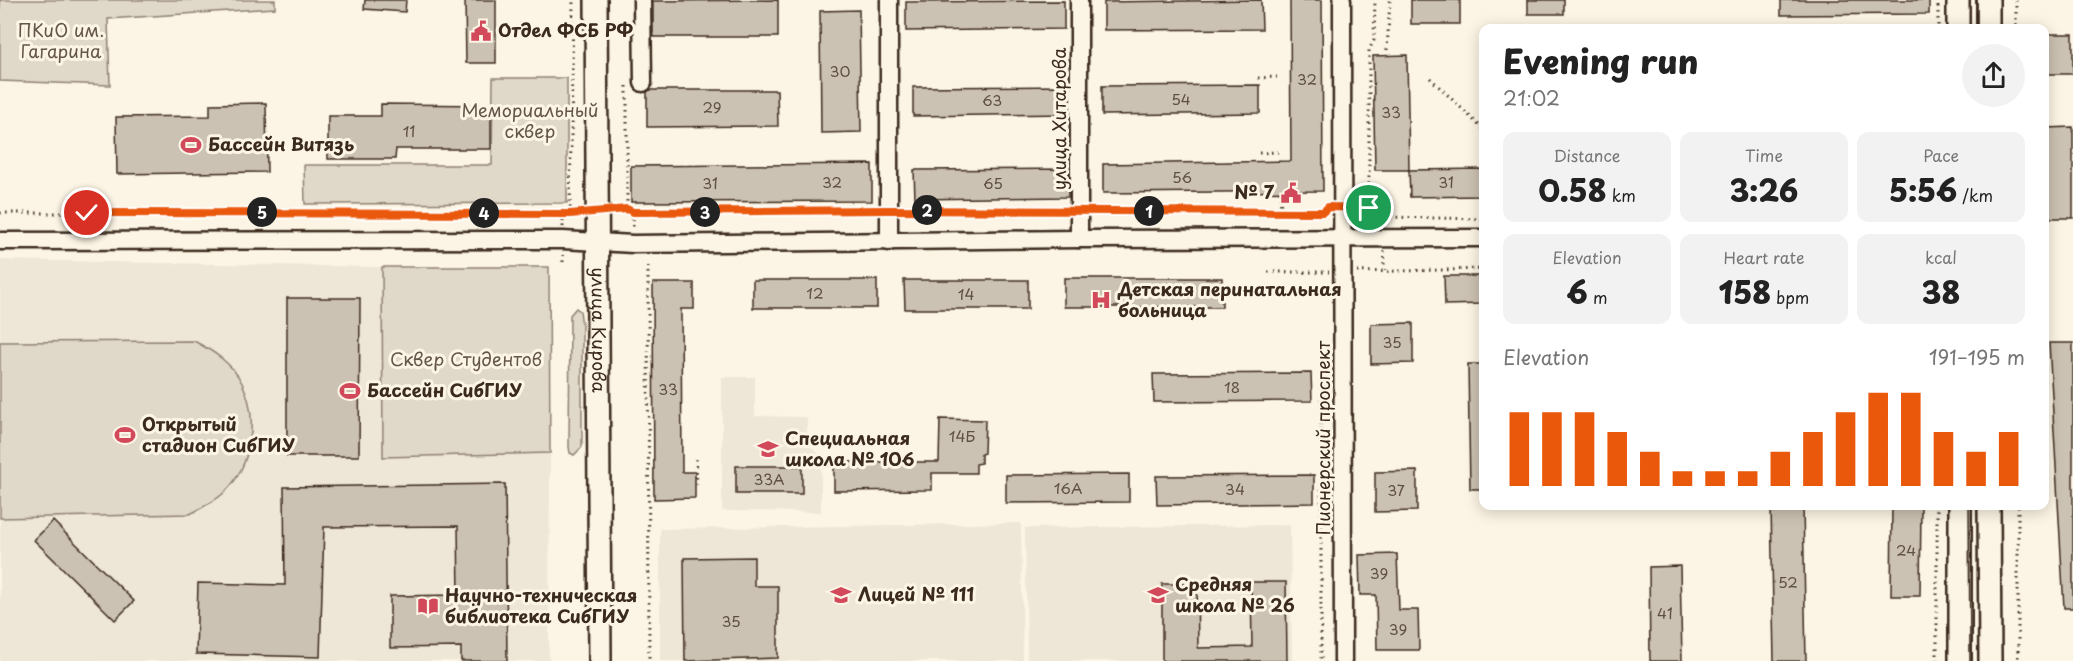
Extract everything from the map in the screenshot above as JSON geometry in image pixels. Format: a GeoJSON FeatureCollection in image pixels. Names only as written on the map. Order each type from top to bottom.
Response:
{"type":"FeatureCollection","features":[{"type":"Feature","properties":{"kind":"main road","name":"улица Кирова"},"geometry":{"type":"LineString","coordinates":[[596,0],[600,661]]}},
{"type":"Feature","properties":{"kind":"main road"},"geometry":{"type":"LineString","coordinates":[[1958,0],[1958,24]]}},
{"type":"Feature","properties":{"kind":"main road"},"geometry":{"type":"LineString","coordinates":[[1988,0],[1988,24]]}},
{"type":"Feature","properties":{"kind":"main road"},"geometry":{"type":"LineString","coordinates":[[1960,510],[1960,661]]}},
{"type":"Feature","properties":{"kind":"main road"},"geometry":{"type":"LineString","coordinates":[[1989,510],[1990,661]]}},
{"type":"Feature","properties":{"kind":"street"},"geometry":{"type":"LineString","coordinates":[[635,82],[642,0]]}},
{"type":"Feature","properties":{"kind":"street"},"geometry":{"type":"LineString","coordinates":[[889,0],[889,242]]}},
{"type":"Feature","properties":{"kind":"street","name":"улица Хитарова"},"geometry":{"type":"LineString","coordinates":[[1079,0],[1079,238]]}},
{"type":"Feature","properties":{"kind":"street","name":"Пионерский проспект"},"geometry":{"type":"LineString","coordinates":[[1342,0],[1343,661]]}},
{"type":"Feature","properties":{"kind":"street"},"geometry":{"type":"LineString","coordinates":[[0,241],[597,241],[633,244],[1079,238],[1479,238]]}},
{"type":"Feature","properties":{"kind":"path"},"geometry":{"type":"LineString","coordinates":[[570,214],[573,0]]}},
{"type":"Feature","properties":{"kind":"path"},"geometry":{"type":"LineString","coordinates":[[1369,208],[1369,50],[1374,40],[1375,0]]}},
{"type":"Feature","properties":{"kind":"path"},"geometry":{"type":"LineString","coordinates":[[1387,50],[1390,0]]}},
{"type":"Feature","properties":{"kind":"path"},"geometry":{"type":"LineString","coordinates":[[1938,0],[1938,24]]}},
{"type":"Feature","properties":{"kind":"path"},"geometry":{"type":"LineString","coordinates":[[2016,0],[2016,24]]}},
{"type":"Feature","properties":{"kind":"path"},"geometry":{"type":"LineString","coordinates":[[1258,78],[1277,77]]}},
{"type":"Feature","properties":{"kind":"path"},"geometry":{"type":"LineString","coordinates":[[1430,78],[1479,125]]}},
{"type":"Feature","properties":{"kind":"path"},"geometry":{"type":"LineString","coordinates":[[627,209],[635,82]]}},
{"type":"Feature","properties":{"kind":"path"},"geometry":{"type":"LineString","coordinates":[[1259,153],[1278,152]]}},
{"type":"Feature","properties":{"kind":"path"},"geometry":{"type":"LineString","coordinates":[[1280,191],[1281,212]]}},
{"type":"Feature","properties":{"kind":"path"},"geometry":{"type":"LineString","coordinates":[[0,213],[570,214],[627,209],[633,212],[889,210],[1323,212],[1328,207],[1343,207],[1369,208],[1385,216],[1479,219]]}},
{"type":"Feature","properties":{"kind":"path"},"geometry":{"type":"LineString","coordinates":[[648,266],[649,661]]}},
{"type":"Feature","properties":{"kind":"path"},"geometry":{"type":"LineString","coordinates":[[1268,272],[1479,269]]}},
{"type":"Feature","properties":{"kind":"path"},"geometry":{"type":"LineString","coordinates":[[1321,381],[1321,661]]}},
{"type":"Feature","properties":{"kind":"path"},"geometry":{"type":"LineString","coordinates":[[696,459],[697,488]]}},
{"type":"Feature","properties":{"kind":"path"},"geometry":{"type":"LineString","coordinates":[[1937,510],[1937,661]]}},
{"type":"Feature","properties":{"kind":"path"},"geometry":{"type":"LineString","coordinates":[[2018,510],[2018,661]]}},
{"type":"Feature","properties":{"kind":"shaded area"},"geometry":{"type":"Polygon","coordinates":[[[0,260],[382,267],[383,457],[550,453],[549,661],[0,661],[0,260]]]}},
{"type":"Feature","properties":{"kind":"shaded area","name":"Специальная школа № 106"},"geometry":{"type":"Polygon","coordinates":[[[722,377],[755,377],[755,416],[807,417],[807,444],[821,455],[821,512],[722,511],[722,377]]]}},
{"type":"Feature","properties":{"kind":"shaded area","name":"Лицей № 111"},"geometry":{"type":"Polygon","coordinates":[[[1021,523],[1023,661],[660,661],[660,529],[1021,523]]]}},
{"type":"Feature","properties":{"kind":"shaded area","name":"Средняя школа № 26"},"geometry":{"type":"Polygon","coordinates":[[[1290,525],[1292,661],[1027,661],[1025,528],[1290,525]]]}},
{"type":"Feature","properties":{"kind":"green space","name":"ПКиО им. Гагарина"},"geometry":{"type":"Polygon","coordinates":[[[0,0],[275,0],[275,8],[108,19],[110,85],[0,81],[0,0]]]}},
{"type":"Feature","properties":{"kind":"green space","name":"Мемориальный сквер"},"geometry":{"type":"Polygon","coordinates":[[[493,78],[567,78],[567,203],[305,204],[304,165],[492,165],[493,78]]]}},
{"type":"Feature","properties":{"kind":"green space","name":"Сквер Студентов"},"geometry":{"type":"Polygon","coordinates":[[[382,267],[549,267],[550,453],[383,457],[382,267]]]}},
{"type":"Feature","properties":{"kind":"green space"},"geometry":{"type":"Polygon","coordinates":[[[576,308],[580,311],[582,325],[582,447],[574,455],[570,453],[569,447],[570,315],[576,308]]]}},
{"type":"Feature","properties":{"kind":"green space","name":"Открытый стадион СибГИУ"},"geometry":{"type":"Polygon","coordinates":[[[194,341],[215,353],[233,369],[247,396],[251,425],[247,455],[234,481],[225,492],[190,514],[0,518],[0,342],[194,341]]]}},
{"type":"Feature","properties":{"kind":"building"},"geometry":{"type":"Polygon","coordinates":[[[365,0],[406,0],[405,12],[364,9],[365,0]]]}},
{"type":"Feature","properties":{"kind":"building","name":"Отдел ФСБ РФ"},"geometry":{"type":"Polygon","coordinates":[[[465,0],[496,0],[496,63],[466,63],[465,0]]]}},
{"type":"Feature","properties":{"kind":"building"},"geometry":{"type":"Polygon","coordinates":[[[778,0],[778,37],[653,37],[653,1],[778,0]]]}},
{"type":"Feature","properties":{"kind":"building"},"geometry":{"type":"Polygon","coordinates":[[[1261,0],[1262,29],[1104,30],[1104,2],[1261,0]]]}},
{"type":"Feature","properties":{"kind":"building"},"geometry":{"type":"Polygon","coordinates":[[[1290,0],[1322,0],[1323,191],[1103,193],[1103,164],[1291,161],[1290,0]]]}},
{"type":"Feature","properties":{"kind":"building"},"geometry":{"type":"Polygon","coordinates":[[[1411,0],[1460,0],[1460,24],[1411,24],[1411,0]]]}},
{"type":"Feature","properties":{"kind":"building"},"geometry":{"type":"Polygon","coordinates":[[[1528,0],[1564,0],[1564,14],[1528,14],[1528,0]]]}},
{"type":"Feature","properties":{"kind":"building"},"geometry":{"type":"Polygon","coordinates":[[[1781,0],[1929,0],[1929,14],[1781,15],[1781,0]]]}},
{"type":"Feature","properties":{"kind":"building"},"geometry":{"type":"Polygon","coordinates":[[[1064,1],[1064,29],[906,31],[906,2],[1064,1]]]}},
{"type":"Feature","properties":{"kind":"building"},"geometry":{"type":"Polygon","coordinates":[[[859,10],[861,132],[821,133],[820,11],[859,10]]]}},
{"type":"Feature","properties":{"kind":"building"},"geometry":{"type":"Polygon","coordinates":[[[2049,34],[2073,34],[2073,74],[2049,74],[2049,34]]]}},
{"type":"Feature","properties":{"kind":"building"},"geometry":{"type":"Polygon","coordinates":[[[1407,55],[1409,170],[1375,170],[1373,56],[1407,55]]]}},
{"type":"Feature","properties":{"kind":"building"},"geometry":{"type":"Polygon","coordinates":[[[1260,85],[1260,113],[1102,115],[1102,86],[1260,85]]]}},
{"type":"Feature","properties":{"kind":"building"},"geometry":{"type":"Polygon","coordinates":[[[1068,86],[1068,114],[913,116],[913,87],[1068,86]]]}},
{"type":"Feature","properties":{"kind":"building"},"geometry":{"type":"Polygon","coordinates":[[[650,90],[777,90],[778,126],[647,127],[647,92],[650,90]]]}},
{"type":"Feature","properties":{"kind":"building","name":"Бассейн Витязь"},"geometry":{"type":"Polygon","coordinates":[[[266,103],[267,172],[117,174],[116,117],[210,116],[210,104],[266,103]]]}},
{"type":"Feature","properties":{"kind":"building"},"geometry":{"type":"Polygon","coordinates":[[[381,104],[491,105],[491,149],[396,149],[395,159],[328,159],[328,116],[381,116],[381,104]]]}},
{"type":"Feature","properties":{"kind":"building"},"geometry":{"type":"Polygon","coordinates":[[[2073,127],[2073,218],[2049,218],[2049,128],[2073,127]]]}},
{"type":"Feature","properties":{"kind":"building"},"geometry":{"type":"Polygon","coordinates":[[[872,164],[872,201],[631,202],[631,166],[872,164]]]}},
{"type":"Feature","properties":{"kind":"building"},"geometry":{"type":"Polygon","coordinates":[[[1068,169],[1068,197],[915,199],[914,170],[1068,169]]]}},
{"type":"Feature","properties":{"kind":"building"},"geometry":{"type":"Polygon","coordinates":[[[1479,169],[1479,196],[1410,197],[1409,170],[1479,169]]]}},
{"type":"Feature","properties":{"kind":"building"},"geometry":{"type":"Polygon","coordinates":[[[1444,276],[1479,276],[1479,304],[1445,305],[1444,276]]]}},
{"type":"Feature","properties":{"kind":"building"},"geometry":{"type":"Polygon","coordinates":[[[1064,278],[1222,278],[1222,307],[1064,307],[1064,278]]]}},
{"type":"Feature","properties":{"kind":"building"},"geometry":{"type":"Polygon","coordinates":[[[753,280],[877,280],[877,308],[753,308],[753,280]]]}},
{"type":"Feature","properties":{"kind":"building"},"geometry":{"type":"Polygon","coordinates":[[[904,280],[1028,280],[1028,309],[905,309],[904,280]]]}},
{"type":"Feature","properties":{"kind":"building"},"geometry":{"type":"Polygon","coordinates":[[[653,283],[694,283],[694,309],[681,309],[682,472],[695,472],[695,498],[654,499],[653,283]]]}},
{"type":"Feature","properties":{"kind":"building"},"geometry":{"type":"Polygon","coordinates":[[[287,298],[360,298],[359,456],[287,456],[287,298]]]}},
{"type":"Feature","properties":{"kind":"building"},"geometry":{"type":"Polygon","coordinates":[[[1413,323],[1413,363],[1371,364],[1371,324],[1413,323]]]}},
{"type":"Feature","properties":{"kind":"building"},"geometry":{"type":"Polygon","coordinates":[[[2049,343],[2073,343],[2073,608],[2064,608],[2049,343]]]}},
{"type":"Feature","properties":{"kind":"building"},"geometry":{"type":"Polygon","coordinates":[[[1468,364],[1479,364],[1479,489],[1470,489],[1468,364]]]}},
{"type":"Feature","properties":{"kind":"building"},"geometry":{"type":"Polygon","coordinates":[[[1311,373],[1312,401],[1154,402],[1153,374],[1311,373]]]}},
{"type":"Feature","properties":{"kind":"building"},"geometry":{"type":"Polygon","coordinates":[[[940,419],[985,420],[984,453],[981,454],[981,463],[976,464],[976,473],[932,473],[932,490],[834,491],[834,462],[939,462],[940,419]]]}},
{"type":"Feature","properties":{"kind":"building"},"geometry":{"type":"Polygon","coordinates":[[[736,466],[802,466],[802,494],[736,494],[736,466]]]}},
{"type":"Feature","properties":{"kind":"building"},"geometry":{"type":"Polygon","coordinates":[[[1417,471],[1417,511],[1375,512],[1375,472],[1417,471]]]}},
{"type":"Feature","properties":{"kind":"building"},"geometry":{"type":"Polygon","coordinates":[[[1129,474],[1129,502],[1006,503],[1006,475],[1129,474]]]}},
{"type":"Feature","properties":{"kind":"building"},"geometry":{"type":"Polygon","coordinates":[[[1314,475],[1314,503],[1157,505],[1156,476],[1314,475]]]}},
{"type":"Feature","properties":{"kind":"building"},"geometry":{"type":"Polygon","coordinates":[[[505,484],[507,661],[461,661],[461,647],[390,648],[390,596],[459,595],[458,526],[324,527],[320,657],[196,654],[198,583],[285,585],[284,487],[505,484]]]}},
{"type":"Feature","properties":{"kind":"building"},"geometry":{"type":"Polygon","coordinates":[[[1771,510],[1803,510],[1806,661],[1774,661],[1771,510]]]}},
{"type":"Feature","properties":{"kind":"building"},"geometry":{"type":"Polygon","coordinates":[[[1892,510],[1921,510],[1920,596],[1891,596],[1892,510]]]}},
{"type":"Feature","properties":{"kind":"building"},"geometry":{"type":"Polygon","coordinates":[[[53,521],[134,601],[115,620],[34,540],[53,521]]]}},
{"type":"Feature","properties":{"kind":"building"},"geometry":{"type":"Polygon","coordinates":[[[1397,554],[1399,610],[1418,610],[1419,650],[1377,650],[1376,595],[1360,595],[1359,555],[1397,554]]]}},
{"type":"Feature","properties":{"kind":"building"},"geometry":{"type":"Polygon","coordinates":[[[754,557],[754,586],[778,586],[778,658],[685,661],[684,558],[754,557]]]}},
{"type":"Feature","properties":{"kind":"building"},"geometry":{"type":"Polygon","coordinates":[[[1680,566],[1682,661],[1650,661],[1649,567],[1680,566]]]}},
{"type":"Feature","properties":{"kind":"building"},"geometry":{"type":"Polygon","coordinates":[[[1251,582],[1286,582],[1287,661],[1162,661],[1162,584],[1197,584],[1198,648],[1252,647],[1251,582]]]}},
{"type":"Feature","properties":{"kind":"tram line"},"geometry":{"type":"LineString","coordinates":[[1977,0],[1977,24]]}},
{"type":"Feature","properties":{"kind":"tram line"},"geometry":{"type":"LineString","coordinates":[[1969,510],[1970,661]]}},
{"type":"Feature","properties":{"kind":"place","name":"Отдел ФСБ РФ"},"geometry":{"type":"Point","coordinates":[481,31]}},
{"type":"Feature","properties":{"kind":"place","name":"Бассейн Витязь"},"geometry":{"type":"Point","coordinates":[191,145]}},
{"type":"Feature","properties":{"kind":"place","name":"№ 7"},"geometry":{"type":"Point","coordinates":[1291,193]}},
{"type":"Feature","properties":{"kind":"place","name":"Детская перинатальная больница"},"geometry":{"type":"Point","coordinates":[1101,300]}},
{"type":"Feature","properties":{"kind":"place","name":"Бассейн СибГИУ"},"geometry":{"type":"Point","coordinates":[350,391]}},
{"type":"Feature","properties":{"kind":"place","name":"Открытый стадион СибГИУ"},"geometry":{"type":"Point","coordinates":[125,435]}},
{"type":"Feature","properties":{"kind":"place","name":"Специальная школа № 106"},"geometry":{"type":"Point","coordinates":[768,449]}},
{"type":"Feature","properties":{"kind":"place","name":"Лицей № 111"},"geometry":{"type":"Point","coordinates":[841,595]}},
{"type":"Feature","properties":{"kind":"place","name":"Средняя школа № 26"},"geometry":{"type":"Point","coordinates":[1158,595]}},
{"type":"Feature","properties":{"kind":"place","name":"Научно-техническая библиотека СибГИУ"},"geometry":{"type":"Point","coordinates":[428,606]}},
{"type":"Feature","properties":{"kind":"route"},"geometry":{"type":"LineString","coordinates":[[87,213],[570,214],[627,209],[633,212],[889,210],[1323,212],[1328,207],[1369,208]]}}]}
